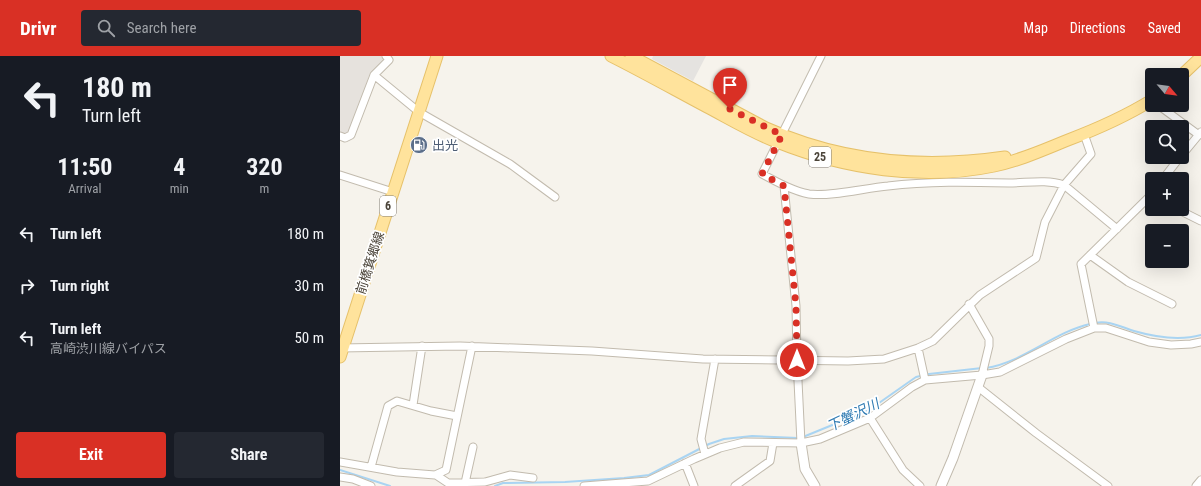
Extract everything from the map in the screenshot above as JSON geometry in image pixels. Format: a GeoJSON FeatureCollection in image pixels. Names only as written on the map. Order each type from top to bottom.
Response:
{"type":"FeatureCollection","features":[{"type":"Feature","properties":{"kind":"main road","name":"前橋箕郷線"},"geometry":{"type":"LineString","coordinates":[[341,350],[437,56]]}},
{"type":"Feature","properties":{"kind":"main road","name":"25"},"geometry":{"type":"LineString","coordinates":[[611,56],[752,131],[850,156],[887,161],[913,163],[962,162],[1009,156],[1048,148],[1084,134],[1145,105]]}},
{"type":"Feature","properties":{"kind":"main road","name":"25"},"geometry":{"type":"LineString","coordinates":[[631,56],[756,123],[780,139]]}},
{"type":"Feature","properties":{"kind":"main road"},"geometry":{"type":"LineString","coordinates":[[1189,69],[1201,58]]}},
{"type":"Feature","properties":{"kind":"street"},"geometry":{"type":"LineString","coordinates":[[340,136],[345,138],[351,135],[374,75],[389,60],[386,56]]}},
{"type":"Feature","properties":{"kind":"street"},"geometry":{"type":"LineString","coordinates":[[821,56],[762,174],[784,186],[808,194],[821,195],[889,186],[945,182],[1054,182],[1064,185],[1116,228]]}},
{"type":"Feature","properties":{"kind":"street"},"geometry":{"type":"LineString","coordinates":[[374,75],[419,112],[510,164],[555,197]]}},
{"type":"Feature","properties":{"kind":"street"},"geometry":{"type":"LineString","coordinates":[[1169,112],[1200,133],[1189,146]]}},
{"type":"Feature","properties":{"kind":"street"},"geometry":{"type":"LineString","coordinates":[[341,350],[422,346],[472,346],[715,359],[848,361],[884,359],[918,348],[933,340],[980,295],[1036,258],[1045,222],[1064,185],[1091,154],[1084,134]]}},
{"type":"Feature","properties":{"kind":"street"},"geometry":{"type":"LineString","coordinates":[[1168,172],[1175,164]]}},
{"type":"Feature","properties":{"kind":"street"},"geometry":{"type":"LineString","coordinates":[[340,175],[393,192]]}},
{"type":"Feature","properties":{"kind":"street"},"geometry":{"type":"LineString","coordinates":[[784,186],[796,306],[801,444],[805,469],[815,486]]}},
{"type":"Feature","properties":{"kind":"street"},"geometry":{"type":"LineString","coordinates":[[1094,328],[1081,264],[1116,228],[1145,201]]}},
{"type":"Feature","properties":{"kind":"street"},"geometry":{"type":"LineString","coordinates":[[1189,215],[1201,221]]}},
{"type":"Feature","properties":{"kind":"street"},"geometry":{"type":"LineString","coordinates":[[1090,256],[1128,282],[1172,304]]}},
{"type":"Feature","properties":{"kind":"street"},"geometry":{"type":"LineString","coordinates":[[941,486],[953,458],[978,387],[989,346],[989,339],[969,304]]}},
{"type":"Feature","properties":{"kind":"street"},"geometry":{"type":"LineString","coordinates":[[584,486],[648,481],[705,454],[720,448],[744,442],[801,444],[820,439],[870,418],[912,386],[924,380],[1000,372],[1066,339],[1094,328],[1106,328],[1149,342],[1163,344],[1191,344],[1201,342]]}},
{"type":"Feature","properties":{"kind":"street"},"geometry":{"type":"LineString","coordinates":[[413,406],[422,346]]}},
{"type":"Feature","properties":{"kind":"street"},"geometry":{"type":"LineString","coordinates":[[436,475],[446,470],[472,346]]}},
{"type":"Feature","properties":{"kind":"street"},"geometry":{"type":"LineString","coordinates":[[918,348],[924,380]]}},
{"type":"Feature","properties":{"kind":"street"},"geometry":{"type":"LineString","coordinates":[[705,454],[701,439],[715,359]]}},
{"type":"Feature","properties":{"kind":"street"},"geometry":{"type":"LineString","coordinates":[[978,387],[1036,433],[1108,486]]}},
{"type":"Feature","properties":{"kind":"street"},"geometry":{"type":"LineString","coordinates":[[371,467],[388,406],[397,401],[431,411],[457,416]]}},
{"type":"Feature","properties":{"kind":"street"},"geometry":{"type":"LineString","coordinates":[[870,418],[903,470],[920,486]]}},
{"type":"Feature","properties":{"kind":"street"},"geometry":{"type":"LineString","coordinates":[[735,486],[770,461],[773,443]]}},
{"type":"Feature","properties":{"kind":"street"},"geometry":{"type":"LineString","coordinates":[[465,483],[473,447]]}},
{"type":"Feature","properties":{"kind":"street"},"geometry":{"type":"LineString","coordinates":[[340,462],[397,472],[436,475],[448,483],[485,482],[510,475],[532,478]]}},
{"type":"Feature","properties":{"kind":"street"},"geometry":{"type":"LineString","coordinates":[[685,463],[694,486]]}},
{"type":"Feature","properties":{"kind":"street"},"geometry":{"type":"LineString","coordinates":[[340,477],[352,482],[371,486]]}},
{"type":"Feature","properties":{"kind":"street"},"geometry":{"type":"LineString","coordinates":[[1196,486],[1201,480]]}},
{"type":"Feature","properties":{"kind":"shaded area"},"geometry":{"type":"Polygon","coordinates":[[[340,56],[381,56],[385,59],[385,62],[369,76],[349,134],[346,136],[340,134],[340,56]]]}},
{"type":"Feature","properties":{"kind":"shaded area"},"geometry":{"type":"Polygon","coordinates":[[[653,56],[706,56],[693,81],[652,59],[653,56]]]}},
{"type":"Feature","properties":{"kind":"waterway","name":"下蟹沢川"},"geometry":{"type":"LineString","coordinates":[[1095,323],[1110,323],[1134,331],[1167,338],[1184,338],[1201,335]]}},
{"type":"Feature","properties":{"kind":"waterway","name":"下蟹沢川"},"geometry":{"type":"LineString","coordinates":[[986,368],[1013,360],[1064,333],[1090,324]]}},
{"type":"Feature","properties":{"kind":"waterway","name":"下蟹沢川"},"geometry":{"type":"LineString","coordinates":[[803,437],[869,410],[916,377],[929,374],[982,368]]}},
{"type":"Feature","properties":{"kind":"waterway","name":"下蟹沢川"},"geometry":{"type":"LineString","coordinates":[[495,486],[503,483],[565,482],[649,475],[709,444],[724,439],[752,436],[798,438]]}},
{"type":"Feature","properties":{"kind":"waterway","name":"下蟹沢川"},"geometry":{"type":"LineString","coordinates":[[340,470],[390,486]]}},
{"type":"Feature","properties":{"kind":"place","name":"出光"},"geometry":{"type":"Point","coordinates":[419,145]}},
{"type":"Feature","properties":{"kind":"route"},"geometry":{"type":"LineString","coordinates":[[730,109],[782,135],[762,174],[784,186],[796,306],[797,360]]}}]}
